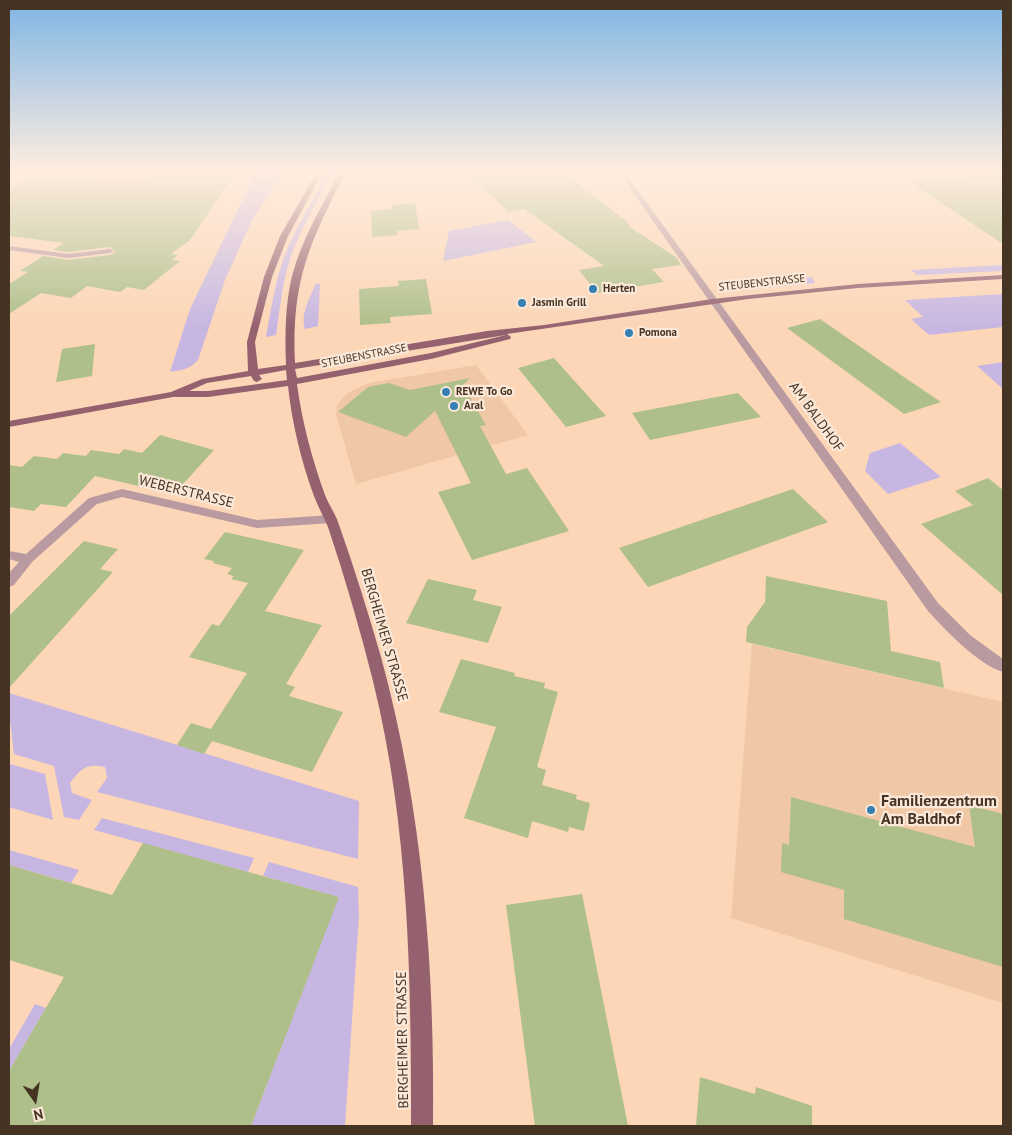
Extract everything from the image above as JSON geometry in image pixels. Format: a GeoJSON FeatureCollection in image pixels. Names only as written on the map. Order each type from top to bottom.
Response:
{"type":"FeatureCollection","features":[{"type":"Feature","properties":{"kind":"main road"},"geometry":{"type":"LineString","coordinates":[[270,385],[257,380],[253,372],[251,342],[268,277],[284,236],[291,223]]}},
{"type":"Feature","properties":{"kind":"main road","name":"BERGHEIMER STRASSE"},"geometry":{"type":"LineString","coordinates":[[318,223],[300,264],[293,291],[288,337],[296,412],[320,498],[331,519],[360,608],[379,676],[408,814],[412,847],[419,960],[422,1126]]}},
{"type":"Feature","properties":{"kind":"main road","name":"STEUBENSTRASSE"},"geometry":{"type":"LineString","coordinates":[[292,366],[487,334],[526,330],[714,301],[886,284],[1003,277]]}},
{"type":"Feature","properties":{"kind":"main road","name":"STEUBENSTRASSE"},"geometry":{"type":"LineString","coordinates":[[293,382],[448,352],[492,342],[526,330]]}},
{"type":"Feature","properties":{"kind":"main road"},"geometry":{"type":"LineString","coordinates":[[173,394],[205,380],[292,366]]}},
{"type":"Feature","properties":{"kind":"main road"},"geometry":{"type":"LineString","coordinates":[[9,424],[173,394],[208,394],[293,382]]}},
{"type":"Feature","properties":{"kind":"street","name":"AM BALDHOF"},"geometry":{"type":"LineString","coordinates":[[658,223],[933,607],[949,626],[971,646],[1003,666]]}},
{"type":"Feature","properties":{"kind":"street"},"geometry":{"type":"LineString","coordinates":[[9,248],[68,256],[110,251]]}},
{"type":"Feature","properties":{"kind":"street","name":"WEBERSTRASSE"},"geometry":{"type":"LineString","coordinates":[[9,582],[28,559],[93,501],[122,493],[257,524],[331,519]]}},
{"type":"Feature","properties":{"kind":"street"},"geometry":{"type":"LineString","coordinates":[[9,555],[28,559]]}},
{"type":"Feature","properties":{"kind":"shaded area"},"geometry":{"type":"Polygon","coordinates":[[[231,223],[251,223],[225,280],[198,360],[182,370],[170,372],[190,309],[231,223]]]}},
{"type":"Feature","properties":{"kind":"shaded area"},"geometry":{"type":"Polygon","coordinates":[[[305,223],[288,266],[276,335],[266,337],[284,257],[300,224],[305,223]]]}},
{"type":"Feature","properties":{"kind":"shaded area"},"geometry":{"type":"Polygon","coordinates":[[[492,223],[512,223],[536,242],[443,261],[449,231],[492,223]]]}},
{"type":"Feature","properties":{"kind":"shaded area"},"geometry":{"type":"Polygon","coordinates":[[[1003,265],[1003,271],[917,275],[911,270],[1003,265]]]}},
{"type":"Feature","properties":{"kind":"shaded area"},"geometry":{"type":"Polygon","coordinates":[[[812,277],[815,283],[744,290],[725,287],[812,277]]]}},
{"type":"Feature","properties":{"kind":"shaded area"},"geometry":{"type":"Polygon","coordinates":[[[316,283],[320,284],[318,326],[305,329],[305,312],[316,283]]]}},
{"type":"Feature","properties":{"kind":"shaded area"},"geometry":{"type":"Polygon","coordinates":[[[1003,294],[1003,327],[929,335],[911,319],[923,317],[905,300],[1003,294]]]}},
{"type":"Feature","properties":{"kind":"shaded area"},"geometry":{"type":"Polygon","coordinates":[[[1003,362],[1003,389],[977,366],[1003,362]]]}},
{"type":"Feature","properties":{"kind":"shaded area"},"geometry":{"type":"Polygon","coordinates":[[[476,365],[528,435],[356,484],[336,414],[337,406],[342,398],[349,392],[369,383],[476,365]]]}},
{"type":"Feature","properties":{"kind":"shaded area"},"geometry":{"type":"Polygon","coordinates":[[[900,443],[941,477],[888,494],[865,471],[870,453],[900,443]]]}},
{"type":"Feature","properties":{"kind":"shaded area","name":"Familienzentrum Am Baldhof"},"geometry":{"type":"Polygon","coordinates":[[[752,644],[1003,702],[1003,1003],[731,918],[752,644]]]}},
{"type":"Feature","properties":{"kind":"shaded area"},"geometry":{"type":"Polygon","coordinates":[[[9,693],[359,801],[358,859],[97,792],[107,778],[105,767],[99,766],[89,766],[81,770],[70,783],[72,793],[92,800],[79,820],[64,817],[54,766],[14,754],[9,693]]]}},
{"type":"Feature","properties":{"kind":"shaded area"},"geometry":{"type":"Polygon","coordinates":[[[10,764],[45,774],[53,820],[9,807],[10,764]]]}},
{"type":"Feature","properties":{"kind":"shaded area"},"geometry":{"type":"Polygon","coordinates":[[[102,818],[254,858],[248,872],[94,830],[102,818]]]}},
{"type":"Feature","properties":{"kind":"shaded area"},"geometry":{"type":"Polygon","coordinates":[[[9,850],[79,870],[71,883],[9,865],[9,850]]]}},
{"type":"Feature","properties":{"kind":"shaded area"},"geometry":{"type":"Polygon","coordinates":[[[269,862],[358,887],[359,916],[345,1126],[251,1126],[338,897],[263,876],[269,862]]]}},
{"type":"Feature","properties":{"kind":"shaded area"},"geometry":{"type":"Polygon","coordinates":[[[35,1004],[46,1008],[9,1071],[9,1049],[35,1004]]]}},
{"type":"Feature","properties":{"kind":"building"},"geometry":{"type":"Polygon","coordinates":[[[9,223],[202,223],[190,240],[171,254],[178,255],[172,260],[180,261],[144,290],[127,287],[120,292],[87,286],[71,298],[41,293],[9,314],[9,284],[28,272],[20,271],[43,256],[68,260],[110,255],[116,252],[110,247],[68,252],[53,250],[64,243],[9,236],[9,223]]]}},
{"type":"Feature","properties":{"kind":"building"},"geometry":{"type":"Polygon","coordinates":[[[371,223],[418,223],[419,229],[397,231],[397,235],[372,237],[371,223]]]}},
{"type":"Feature","properties":{"kind":"building"},"geometry":{"type":"Polygon","coordinates":[[[544,223],[627,223],[631,228],[676,257],[681,265],[652,269],[664,282],[597,293],[579,270],[604,266],[544,223]]]}},
{"type":"Feature","properties":{"kind":"building"},"geometry":{"type":"Polygon","coordinates":[[[971,223],[1003,223],[1003,244],[971,223]]]}},
{"type":"Feature","properties":{"kind":"building"},"geometry":{"type":"Polygon","coordinates":[[[426,279],[432,314],[390,317],[391,323],[360,325],[359,289],[399,286],[398,281],[426,279]]]}},
{"type":"Feature","properties":{"kind":"building"},"geometry":{"type":"Polygon","coordinates":[[[820,319],[941,402],[904,414],[787,328],[820,319]]]}},
{"type":"Feature","properties":{"kind":"building"},"geometry":{"type":"Polygon","coordinates":[[[95,344],[92,376],[56,382],[62,349],[95,344]]]}},
{"type":"Feature","properties":{"kind":"building"},"geometry":{"type":"Polygon","coordinates":[[[554,358],[606,416],[566,427],[518,368],[554,358]]]}},
{"type":"Feature","properties":{"kind":"building"},"geometry":{"type":"Polygon","coordinates":[[[470,378],[463,385],[486,425],[480,426],[506,474],[527,468],[569,531],[472,560],[438,492],[471,483],[435,411],[406,437],[338,412],[368,387],[389,383],[410,390],[470,378]]]}},
{"type":"Feature","properties":{"kind":"building"},"geometry":{"type":"Polygon","coordinates":[[[738,393],[761,417],[650,440],[632,413],[738,393]]]}},
{"type":"Feature","properties":{"kind":"building"},"geometry":{"type":"Polygon","coordinates":[[[160,435],[214,450],[174,494],[95,476],[66,507],[41,504],[34,511],[9,507],[9,465],[22,467],[34,456],[57,459],[63,453],[86,456],[91,450],[119,454],[124,449],[142,453],[160,435]]]}},
{"type":"Feature","properties":{"kind":"building"},"geometry":{"type":"Polygon","coordinates":[[[988,478],[1003,490],[1003,595],[921,524],[973,505],[955,491],[988,478]]]}},
{"type":"Feature","properties":{"kind":"building"},"geometry":{"type":"Polygon","coordinates":[[[793,489],[828,522],[648,587],[619,548],[793,489]]]}},
{"type":"Feature","properties":{"kind":"building"},"geometry":{"type":"Polygon","coordinates":[[[225,532],[304,550],[265,611],[322,625],[286,684],[295,687],[289,696],[343,712],[312,772],[212,741],[204,754],[177,745],[191,723],[211,729],[247,673],[189,657],[212,624],[219,626],[248,583],[231,579],[234,576],[227,574],[232,568],[204,559],[225,532]]]}},
{"type":"Feature","properties":{"kind":"building"},"geometry":{"type":"Polygon","coordinates":[[[84,541],[118,549],[100,569],[113,572],[9,688],[9,616],[84,541]]]}},
{"type":"Feature","properties":{"kind":"building"},"geometry":{"type":"Polygon","coordinates":[[[766,576],[887,601],[891,651],[940,662],[944,688],[746,642],[747,627],[765,602],[766,576]]]}},
{"type":"Feature","properties":{"kind":"building"},"geometry":{"type":"Polygon","coordinates":[[[428,579],[477,590],[473,600],[502,607],[488,643],[406,623],[428,579]]]}},
{"type":"Feature","properties":{"kind":"building"},"geometry":{"type":"Polygon","coordinates":[[[461,659],[515,673],[514,676],[545,683],[544,688],[558,692],[537,767],[546,770],[542,785],[577,795],[576,799],[590,803],[584,831],[569,827],[568,832],[532,821],[528,838],[464,818],[496,727],[439,712],[461,659]]]}},
{"type":"Feature","properties":{"kind":"building"},"geometry":{"type":"Polygon","coordinates":[[[791,797],[975,847],[969,805],[1003,814],[1003,967],[844,919],[844,890],[781,872],[782,843],[789,845],[791,797]]]}},
{"type":"Feature","properties":{"kind":"building"},"geometry":{"type":"Polygon","coordinates":[[[143,843],[339,897],[251,1126],[9,1126],[9,1071],[64,977],[9,960],[9,865],[112,895],[143,843]]]}},
{"type":"Feature","properties":{"kind":"building"},"geometry":{"type":"Polygon","coordinates":[[[582,894],[628,1126],[535,1126],[506,905],[582,894]]]}},
{"type":"Feature","properties":{"kind":"building"},"geometry":{"type":"Polygon","coordinates":[[[700,1077],[755,1094],[756,1087],[812,1106],[812,1126],[696,1126],[700,1077]]]}},
{"type":"Feature","properties":{"kind":"place","name":"Herten"},"geometry":{"type":"Point","coordinates":[593,289]}},
{"type":"Feature","properties":{"kind":"place","name":"Jasmin Grill"},"geometry":{"type":"Point","coordinates":[522,303]}},
{"type":"Feature","properties":{"kind":"place","name":"Pomona"},"geometry":{"type":"Point","coordinates":[629,333]}},
{"type":"Feature","properties":{"kind":"place","name":"REWE To Go"},"geometry":{"type":"Point","coordinates":[446,392]}},
{"type":"Feature","properties":{"kind":"place","name":"Aral"},"geometry":{"type":"Point","coordinates":[454,406]}},
{"type":"Feature","properties":{"kind":"place","name":"Familienzentrum Am Baldhof"},"geometry":{"type":"Point","coordinates":[871,810]}}]}
